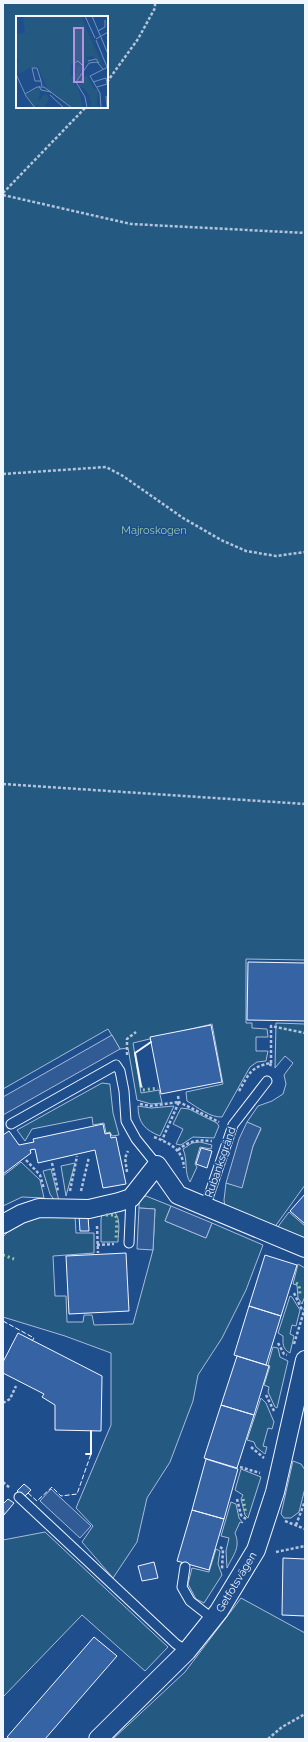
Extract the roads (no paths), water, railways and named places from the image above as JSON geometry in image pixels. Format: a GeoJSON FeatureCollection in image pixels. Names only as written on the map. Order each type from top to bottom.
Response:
{"type":"FeatureCollection","features":[{"type":"Feature","properties":{"kind":"street","name":"Rubanksgränd"},"geometry":{"type":"LineString","coordinates":[[158,1165],[178,1195],[305,1248]]}},
{"type":"Feature","properties":{"kind":"street"},"geometry":{"type":"LineString","coordinates":[[3,1224],[21,1214],[39,1208],[64,1209],[97,1207],[130,1198],[158,1165]]}},
{"type":"Feature","properties":{"kind":"street","name":"Getfotsvägen"},"geometry":{"type":"LineString","coordinates":[[98,1739],[188,1651],[213,1619],[256,1550],[275,1492],[296,1355]]}},
{"type":"Feature","properties":{"kind":"lane"},"geometry":{"type":"LineString","coordinates":[[11,1124],[116,1065],[120,1071],[124,1091],[126,1121],[136,1139],[158,1165]]}},
{"type":"Feature","properties":{"kind":"lane","name":"Rubanksgränd"},"geometry":{"type":"LineString","coordinates":[[205,1207],[233,1125],[267,1082]]}},
{"type":"Feature","properties":{"kind":"lane"},"geometry":{"type":"LineString","coordinates":[[129,1243],[130,1198]]}},
{"type":"Feature","properties":{"kind":"lane"},"geometry":{"type":"LineString","coordinates":[[19,1497],[176,1644],[188,1651]]}},
{"type":"Feature","properties":{"kind":"lane"},"geometry":{"type":"LineString","coordinates":[[185,1567],[182,1587],[190,1601],[213,1619]]}},
{"type":"Feature","properties":{"kind":"park label","name":"Majroskogen"},"geometry":{"type":"Point","coordinates":[154,530]}}]}
